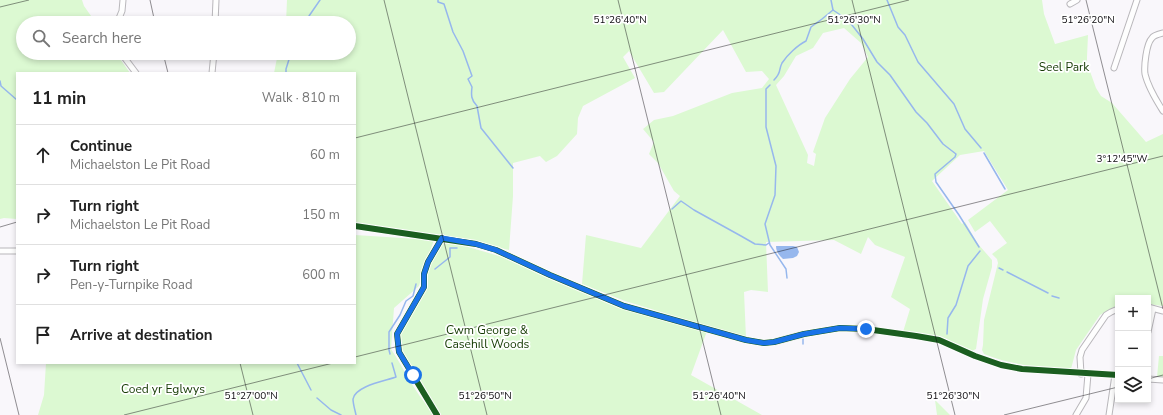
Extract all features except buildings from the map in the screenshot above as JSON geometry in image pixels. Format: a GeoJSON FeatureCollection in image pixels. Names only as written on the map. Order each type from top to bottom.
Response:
{"type":"FeatureCollection","features":[{"type":"Feature","properties":{"kind":"street"},"geometry":{"type":"LineString","coordinates":[[120,16],[123,0]]}},
{"type":"Feature","properties":{"kind":"street"},"geometry":{"type":"LineString","coordinates":[[215,16],[216,0]]}},
{"type":"Feature","properties":{"kind":"street"},"geometry":{"type":"LineString","coordinates":[[1070,4],[1077,0]]}},
{"type":"Feature","properties":{"kind":"street"},"geometry":{"type":"LineString","coordinates":[[1114,68],[1137,0]]}},
{"type":"Feature","properties":{"kind":"street"},"geometry":{"type":"LineString","coordinates":[[1163,33],[1151,38],[1146,52],[1145,74],[1149,85],[1163,111]]}},
{"type":"Feature","properties":{"kind":"street"},"geometry":{"type":"LineString","coordinates":[[126,60],[135,72]]}},
{"type":"Feature","properties":{"kind":"street"},"geometry":{"type":"LineString","coordinates":[[212,72],[213,60]]}},
{"type":"Feature","properties":{"kind":"street"},"geometry":{"type":"LineString","coordinates":[[356,226],[476,244],[496,250],[550,275],[624,306],[746,340],[764,343],[840,328],[866,329],[939,340],[975,356],[1015,368],[1081,374],[1115,375]]}},
{"type":"Feature","properties":{"kind":"street"},"geometry":{"type":"LineString","coordinates":[[437,415],[399,352],[397,334],[424,287],[424,274],[428,262],[442,238]]}},
{"type":"Feature","properties":{"kind":"street"},"geometry":{"type":"LineString","coordinates":[[0,251],[16,251]]}},
{"type":"Feature","properties":{"kind":"street"},"geometry":{"type":"LineString","coordinates":[[1151,308],[1163,311]]}},
{"type":"Feature","properties":{"kind":"street"},"geometry":{"type":"LineString","coordinates":[[1081,374],[1080,356],[1082,350],[1106,315],[1115,310]]}},
{"type":"Feature","properties":{"kind":"street"},"geometry":{"type":"LineString","coordinates":[[1076,415],[1086,398],[1088,374]]}},
{"type":"Feature","properties":{"kind":"street"},"geometry":{"type":"LineString","coordinates":[[1151,379],[1163,380]]}},
{"type":"Feature","properties":{"kind":"street"},"geometry":{"type":"LineString","coordinates":[[1109,415],[1115,385]]}},
{"type":"Feature","properties":{"kind":"green space"},"geometry":{"type":"Polygon","coordinates":[[[0,0],[82,0],[84,6],[91,16],[16,16],[16,60],[121,60],[129,72],[16,72],[16,219],[0,219],[0,0]]]}},
{"type":"Feature","properties":{"kind":"green space","name":"Seel Park"},"geometry":{"type":"Polygon","coordinates":[[[287,0],[1042,0],[1044,14],[1055,44],[1088,35],[1087,63],[1096,88],[1101,96],[1112,103],[1146,142],[1163,134],[1163,306],[1151,304],[1151,295],[1115,295],[1115,307],[1100,315],[1076,350],[1071,369],[1037,367],[1006,361],[984,354],[982,350],[984,320],[998,263],[997,259],[992,254],[1007,243],[990,221],[975,232],[968,220],[1008,190],[984,151],[960,155],[932,181],[962,224],[965,222],[978,244],[992,260],[992,267],[983,299],[976,349],[972,351],[944,338],[903,332],[910,309],[891,297],[905,257],[875,245],[868,237],[861,254],[834,240],[766,242],[768,292],[751,290],[744,292],[746,338],[625,301],[582,284],[586,235],[641,248],[680,196],[674,191],[658,163],[649,154],[654,142],[643,129],[654,120],[673,116],[732,93],[762,88],[769,79],[762,71],[746,72],[723,30],[664,92],[654,93],[629,51],[623,57],[635,78],[583,106],[578,118],[577,134],[557,156],[546,162],[540,156],[513,163],[513,196],[509,250],[472,241],[356,223],[356,72],[274,72],[277,60],[356,60],[356,16],[286,16],[287,0]],[[844,28],[823,33],[813,48],[796,56],[784,76],[776,85],[808,155],[807,163],[814,166],[816,154],[813,152],[825,118],[850,79],[868,57],[861,43],[844,28]]]}},
{"type":"Feature","properties":{"kind":"green space","name":"Coed yr Eglwys"},"geometry":{"type":"Polygon","coordinates":[[[356,235],[434,240],[419,286],[394,308],[391,349],[416,391],[435,415],[38,415],[44,395],[46,364],[356,364],[356,235]]]}},
{"type":"Feature","properties":{"kind":"green space","name":"Cwm George & Casehill Woods"},"geometry":{"type":"Polygon","coordinates":[[[451,242],[506,258],[556,281],[608,299],[633,312],[707,331],[691,375],[762,415],[438,415],[401,354],[398,334],[425,288],[425,275],[442,243],[451,242]]]}},
{"type":"Feature","properties":{"kind":"green space"},"geometry":{"type":"Polygon","coordinates":[[[1159,356],[1163,356],[1163,377],[1157,377],[1159,356]]]}},
{"type":"Feature","properties":{"kind":"green space"},"geometry":{"type":"Polygon","coordinates":[[[935,400],[950,415],[937,415],[935,400]]]}},
{"type":"Feature","properties":{"kind":"water"},"geometry":{"type":"Polygon","coordinates":[[[776,246],[797,247],[799,252],[797,256],[793,258],[783,259],[777,252],[776,246]]]}},
{"type":"Feature","properties":{"kind":"waterway"},"geometry":{"type":"LineString","coordinates":[[309,16],[320,0]]}},
{"type":"Feature","properties":{"kind":"waterway"},"geometry":{"type":"LineString","coordinates":[[438,0],[438,2],[444,4],[453,32],[463,51],[472,76],[468,79],[472,87],[472,97],[477,106],[481,128],[513,168]]}},
{"type":"Feature","properties":{"kind":"waterway"},"geometry":{"type":"LineString","coordinates":[[774,80],[779,73],[782,63],[796,48],[806,41],[811,27],[833,10],[831,0]]}},
{"type":"Feature","properties":{"kind":"waterway"},"geometry":{"type":"LineString","coordinates":[[887,0],[898,27],[905,35],[918,62],[954,104],[965,129],[981,148]]}},
{"type":"Feature","properties":{"kind":"waterway"},"geometry":{"type":"LineString","coordinates":[[833,10],[848,20],[863,39],[877,62],[890,75],[916,112],[927,123],[943,144],[956,154],[955,157],[935,174],[936,182],[979,247]]}},
{"type":"Feature","properties":{"kind":"waterway"},"geometry":{"type":"LineString","coordinates":[[286,72],[289,60]]}},
{"type":"Feature","properties":{"kind":"waterway"},"geometry":{"type":"LineString","coordinates":[[0,81],[1,86],[16,99]]}},
{"type":"Feature","properties":{"kind":"waterway"},"geometry":{"type":"LineString","coordinates":[[770,85],[766,89],[766,127],[776,166],[775,195],[765,224],[770,245],[786,269],[787,278]]}},
{"type":"Feature","properties":{"kind":"waterway"},"geometry":{"type":"LineString","coordinates":[[984,153],[1005,189]]}},
{"type":"Feature","properties":{"kind":"waterway"},"geometry":{"type":"LineString","coordinates":[[672,209],[681,201],[694,210],[755,244],[766,245],[769,243]]}},
{"type":"Feature","properties":{"kind":"waterway"},"geometry":{"type":"LineString","coordinates":[[435,269],[450,257],[450,248],[457,248]]}},
{"type":"Feature","properties":{"kind":"waterway"},"geometry":{"type":"LineString","coordinates":[[947,334],[948,318],[956,305],[968,266],[980,251]]}},
{"type":"Feature","properties":{"kind":"waterway"},"geometry":{"type":"LineString","coordinates":[[999,268],[1003,270]]}},
{"type":"Feature","properties":{"kind":"waterway"},"geometry":{"type":"LineString","coordinates":[[1007,272],[1048,293]]}},
{"type":"Feature","properties":{"kind":"waterway"},"geometry":{"type":"LineString","coordinates":[[390,354],[389,332],[400,315],[406,301],[413,296],[416,284]]}},
{"type":"Feature","properties":{"kind":"waterway"},"geometry":{"type":"LineString","coordinates":[[1052,296],[1059,298]]}},
{"type":"Feature","properties":{"kind":"waterway"},"geometry":{"type":"LineString","coordinates":[[803,339],[803,344]]}},
{"type":"Feature","properties":{"kind":"waterway"},"geometry":{"type":"LineString","coordinates":[[356,415],[353,401],[355,394],[365,387],[396,377],[392,363]]}},
{"type":"Feature","properties":{"kind":"waterway"},"geometry":{"type":"LineString","coordinates":[[298,364],[311,390]]}},
{"type":"Feature","properties":{"kind":"waterway"},"geometry":{"type":"LineString","coordinates":[[317,398],[331,410],[341,415]]}},
{"type":"Feature","properties":{"kind":"cycle path"},"geometry":{"type":"LineString","coordinates":[[356,226],[476,244],[496,250],[550,275],[624,306],[746,340],[764,343],[840,328],[866,329],[939,340],[975,356],[1001,365],[1022,369],[1115,375]]}},
{"type":"Feature","properties":{"kind":"cycle path"},"geometry":{"type":"LineString","coordinates":[[437,415],[399,352],[397,334],[424,287],[424,274],[428,262],[442,238]]}},
{"type":"Feature","properties":{"kind":"route"},"geometry":{"type":"LineString","coordinates":[[413,375],[399,352],[397,334],[424,287],[424,274],[428,262],[442,238],[476,244],[496,250],[550,275],[624,306],[746,340],[764,343],[840,328],[866,329]]}}]}
